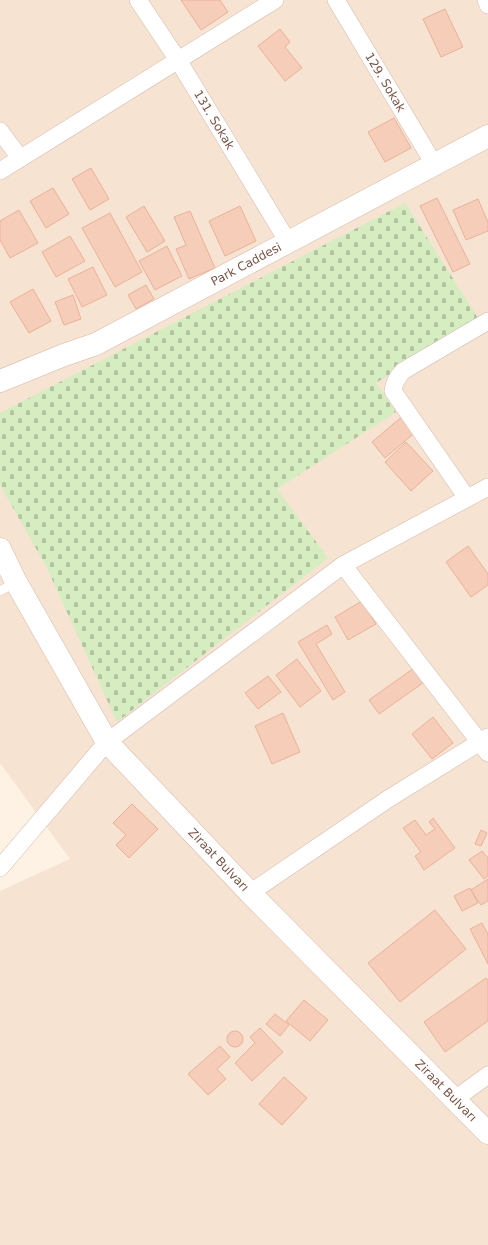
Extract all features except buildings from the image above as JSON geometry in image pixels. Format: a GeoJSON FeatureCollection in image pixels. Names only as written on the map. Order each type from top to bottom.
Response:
{"type":"FeatureCollection","features":[{"type":"Feature","properties":{"kind":"street","name":"131. Sokak"},"geometry":{"type":"LineString","coordinates":[[138,0],[178,60],[288,242]]}},
{"type":"Feature","properties":{"kind":"street"},"geometry":{"type":"LineString","coordinates":[[0,171],[274,0]]}},
{"type":"Feature","properties":{"kind":"street","name":"129. Sokak"},"geometry":{"type":"LineString","coordinates":[[336,0],[434,164]]}},
{"type":"Feature","properties":{"kind":"street"},"geometry":{"type":"LineString","coordinates":[[486,0],[488,5]]}},
{"type":"Feature","properties":{"kind":"street"},"geometry":{"type":"LineString","coordinates":[[0,131],[20,158]]}},
{"type":"Feature","properties":{"kind":"street","name":"Park Caddesi"},"geometry":{"type":"LineString","coordinates":[[0,381],[64,355],[96,344],[488,136]]}},
{"type":"Feature","properties":{"kind":"street"},"geometry":{"type":"LineString","coordinates":[[467,498],[393,391],[398,375],[403,371],[488,321]]}},
{"type":"Feature","properties":{"kind":"street"},"geometry":{"type":"LineString","coordinates":[[0,868],[107,742],[344,565],[488,487]]}},
{"type":"Feature","properties":{"kind":"street","name":"Ziraat Bulvarı"},"geometry":{"type":"LineString","coordinates":[[0,549],[8,587],[107,742],[250,893],[488,1133]]}},
{"type":"Feature","properties":{"kind":"street"},"geometry":{"type":"LineString","coordinates":[[250,893],[388,799],[485,744],[344,565]]}},
{"type":"Feature","properties":{"kind":"street"},"geometry":{"type":"LineString","coordinates":[[455,1099],[488,1075]]}},
{"type":"Feature","properties":{"kind":"shaded area"},"geometry":{"type":"Polygon","coordinates":[[[0,0],[488,0],[488,1245],[0,1245],[0,891],[70,859],[0,763],[0,0]]]}},
{"type":"Feature","properties":{"kind":"green space"},"geometry":{"type":"Polygon","coordinates":[[[405,203],[478,318],[376,383],[396,412],[277,489],[328,558],[117,722],[46,566],[0,485],[0,413],[405,203]]]}}]}
